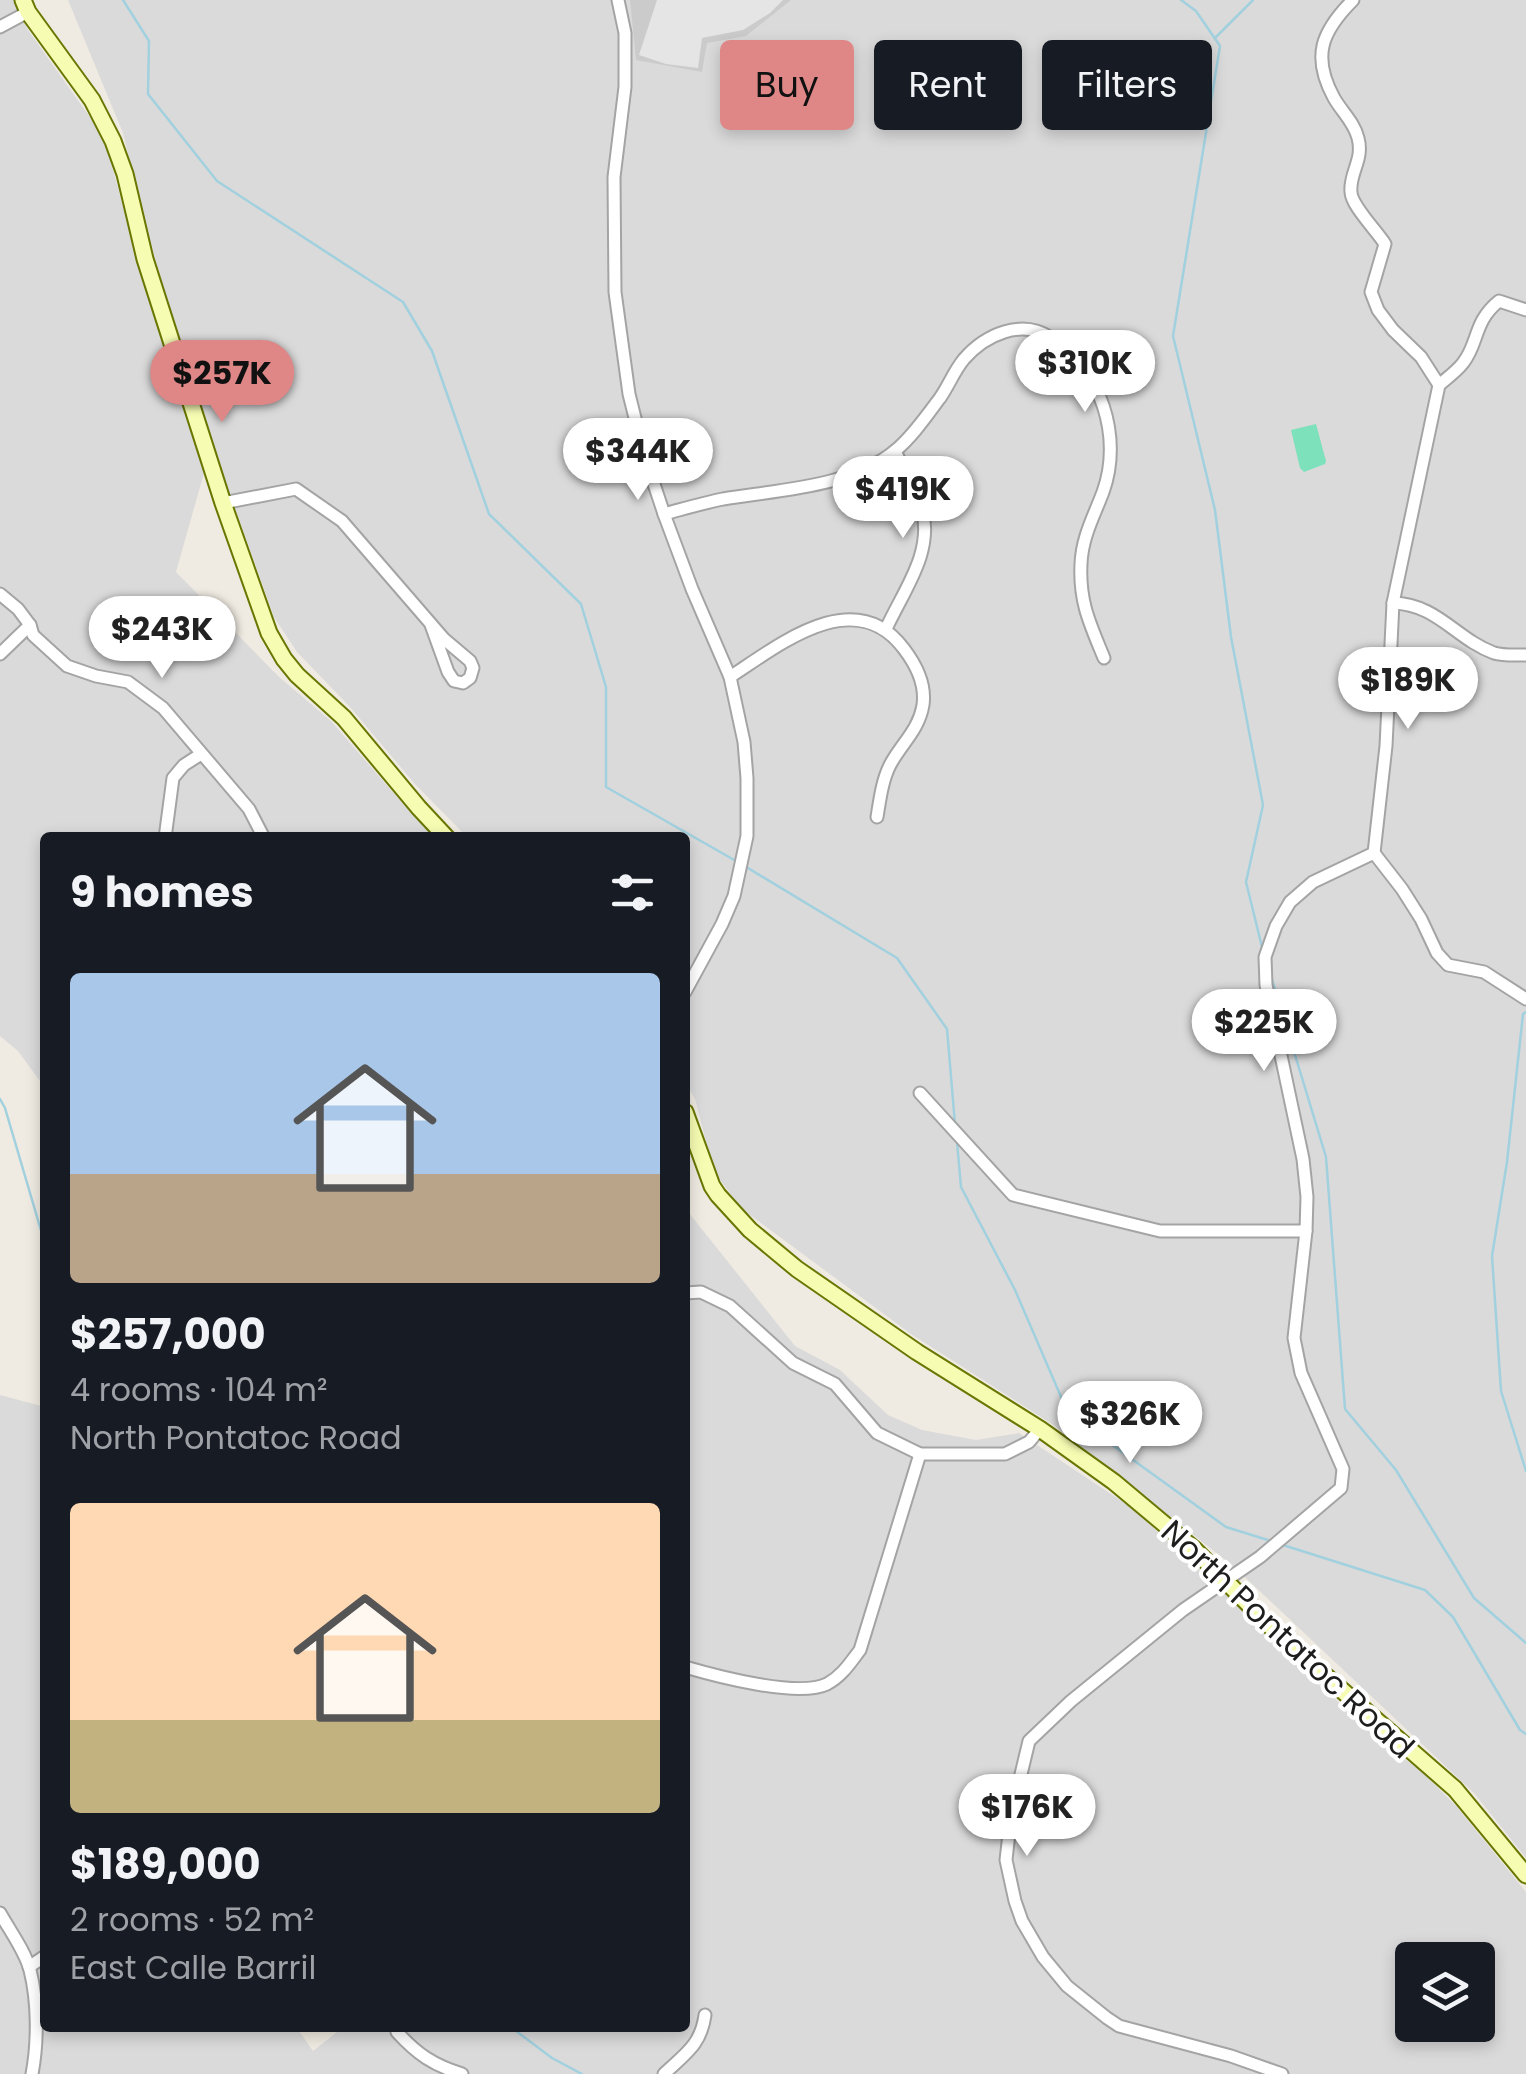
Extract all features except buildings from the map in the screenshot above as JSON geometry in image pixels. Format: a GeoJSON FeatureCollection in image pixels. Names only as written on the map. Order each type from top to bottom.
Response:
{"type":"FeatureCollection","features":[{"type":"Feature","properties":{"kind":"street"},"geometry":{"type":"LineString","coordinates":[[618,0],[624,33],[625,87],[614,177],[615,292],[629,394],[664,514],[730,677],[744,742],[747,778],[747,836],[734,896],[690,983]]}},
{"type":"Feature","properties":{"kind":"street"},"geometry":{"type":"LineString","coordinates":[[1353,0],[1333,20],[1320,54],[1334,98],[1358,136],[1361,154],[1350,189],[1352,199],[1384,244],[1371,292],[1378,310],[1422,357],[1439,385]]}},
{"type":"Feature","properties":{"kind":"street"},"geometry":{"type":"LineString","coordinates":[[0,27],[26,6],[92,100],[113,141],[125,174],[145,260],[269,633],[284,660],[344,718],[441,832]]}},
{"type":"Feature","properties":{"kind":"street"},"geometry":{"type":"LineString","coordinates":[[1526,310],[1499,302],[1490,309],[1464,362],[1439,385],[1393,603],[1386,746],[1374,854],[1402,889],[1437,953],[1448,965],[1484,972],[1526,999]]}},
{"type":"Feature","properties":{"kind":"street"},"geometry":{"type":"LineString","coordinates":[[664,514],[848,476],[894,452],[943,394],[965,357],[993,335],[1014,328],[1049,336],[1068,352],[1093,384],[1107,415],[1111,455],[1104,490],[1083,543],[1081,564],[1082,605],[1104,658]]}},
{"type":"Feature","properties":{"kind":"street"},"geometry":{"type":"LineString","coordinates":[[886,628],[922,553],[926,529],[921,505],[894,452]]}},
{"type":"Feature","properties":{"kind":"street"},"geometry":{"type":"LineString","coordinates":[[223,504],[296,489],[342,521],[431,624],[470,662],[470,678],[463,684],[454,681],[448,672],[431,624]]}},
{"type":"Feature","properties":{"kind":"street"},"geometry":{"type":"LineString","coordinates":[[0,594],[18,609],[33,635],[67,666],[128,682],[155,701],[226,780],[261,832]]}},
{"type":"Feature","properties":{"kind":"street"},"geometry":{"type":"LineString","coordinates":[[1393,603],[1413,603],[1480,647],[1498,654],[1526,655]]}},
{"type":"Feature","properties":{"kind":"street"},"geometry":{"type":"LineString","coordinates":[[730,677],[808,628],[835,620],[886,628],[915,662],[924,701],[915,731],[888,768],[877,816]]}},
{"type":"Feature","properties":{"kind":"street"},"geometry":{"type":"LineString","coordinates":[[0,654],[30,625]]}},
{"type":"Feature","properties":{"kind":"street"},"geometry":{"type":"LineString","coordinates":[[166,832],[173,778],[201,754]]}},
{"type":"Feature","properties":{"kind":"street"},"geometry":{"type":"LineString","coordinates":[[1282,2074],[1119,2026],[1107,2018],[1067,1986],[1043,1957],[1022,1921],[1006,1860],[1030,1740],[1071,1700],[1182,1610],[1260,1556],[1341,1488],[1343,1469],[1301,1374],[1294,1338],[1307,1197],[1303,1159],[1266,985],[1265,957],[1290,902],[1312,882],[1374,854]]}},
{"type":"Feature","properties":{"kind":"street"},"geometry":{"type":"LineString","coordinates":[[920,1093],[1013,1195],[1160,1232],[1306,1231]]}},
{"type":"Feature","properties":{"kind":"street","name":"North Pontatoc Road"},"geometry":{"type":"LineString","coordinates":[[690,1126],[712,1186],[750,1230],[797,1269],[872,1321],[1040,1428],[1194,1548],[1293,1648],[1454,1789],[1526,1875]]}},
{"type":"Feature","properties":{"kind":"street"},"geometry":{"type":"LineString","coordinates":[[690,1293],[701,1292],[730,1306],[793,1363],[835,1384],[877,1434],[920,1454],[1005,1454],[1029,1442],[1040,1428]]}},
{"type":"Feature","properties":{"kind":"street"},"geometry":{"type":"LineString","coordinates":[[690,1668],[729,1680],[808,1688],[824,1686],[843,1673],[860,1650],[920,1454]]}},
{"type":"Feature","properties":{"kind":"street"},"geometry":{"type":"LineString","coordinates":[[0,1914],[29,1967],[36,2053],[32,2074]]}},
{"type":"Feature","properties":{"kind":"street"},"geometry":{"type":"LineString","coordinates":[[29,1967],[40,1959]]}},
{"type":"Feature","properties":{"kind":"street"},"geometry":{"type":"LineString","coordinates":[[664,2074],[697,2042],[706,2015]]}},
{"type":"Feature","properties":{"kind":"street"},"geometry":{"type":"LineString","coordinates":[[398,2032],[416,2053],[462,2074]]}},
{"type":"Feature","properties":{"kind":"shaded area"},"geometry":{"type":"Polygon","coordinates":[[[0,0],[14,0],[28,30],[99,130],[204,473],[176,572],[278,676],[331,721],[430,832],[40,832],[40,1081],[18,1051],[0,1036],[0,0]]]}},
{"type":"Feature","properties":{"kind":"shaded area"},"geometry":{"type":"Polygon","coordinates":[[[68,0],[1526,0],[1526,1858],[1474,1793],[1233,1566],[1055,1426],[911,1334],[742,1209],[714,1172],[690,1090],[690,832],[462,832],[297,652],[274,617],[189,379],[123,133],[68,0]]]}},
{"type":"Feature","properties":{"kind":"shaded area"},"geometry":{"type":"Polygon","coordinates":[[[630,0],[791,0],[746,36],[707,43],[702,72],[636,60],[630,0]]]}},
{"type":"Feature","properties":{"kind":"shaded area"},"geometry":{"type":"Polygon","coordinates":[[[657,0],[783,0],[743,30],[702,38],[698,68],[639,55],[657,0]]]}},
{"type":"Feature","properties":{"kind":"shaded area"},"geometry":{"type":"Polygon","coordinates":[[[690,1214],[795,1346],[840,1370],[888,1415],[922,1430],[976,1440],[1019,1433],[1129,1506],[1375,1737],[1421,1771],[1456,1806],[1526,1892],[1526,2074],[0,2074],[0,1395],[40,1406],[40,2032],[300,2032],[313,2051],[337,2032],[690,2032],[690,1214]]]}},
{"type":"Feature","properties":{"kind":"green space"},"geometry":{"type":"Polygon","coordinates":[[[1316,424],[1326,461],[1304,472],[1291,430],[1316,424]]]}},
{"type":"Feature","properties":{"kind":"waterway"},"geometry":{"type":"LineString","coordinates":[[123,0],[149,41],[148,94],[217,181],[403,302],[432,351],[489,514],[581,604],[606,687],[606,787],[685,832]]}},
{"type":"Feature","properties":{"kind":"waterway"},"geometry":{"type":"LineString","coordinates":[[1181,0],[1196,11],[1220,46],[1173,336],[1215,510],[1231,637],[1263,805],[1246,882],[1262,947]]}},
{"type":"Feature","properties":{"kind":"waterway"},"geometry":{"type":"LineString","coordinates":[[1215,38],[1253,0]]}},
{"type":"Feature","properties":{"kind":"waterway"},"geometry":{"type":"LineString","coordinates":[[690,835],[736,861]]}},
{"type":"Feature","properties":{"kind":"waterway"},"geometry":{"type":"LineString","coordinates":[[743,865],[897,958],[947,1029],[955,1124]]}},
{"type":"Feature","properties":{"kind":"waterway"},"geometry":{"type":"LineString","coordinates":[[1272,979],[1326,1157],[1345,1409],[1396,1470],[1474,1598],[1526,1643]]}},
{"type":"Feature","properties":{"kind":"waterway"},"geometry":{"type":"LineString","coordinates":[[1526,1012],[1492,1256],[1501,1391],[1526,1471]]}},
{"type":"Feature","properties":{"kind":"waterway"},"geometry":{"type":"LineString","coordinates":[[0,1099],[40,1227]]}},
{"type":"Feature","properties":{"kind":"waterway"},"geometry":{"type":"LineString","coordinates":[[957,1142],[961,1187],[1015,1290],[1068,1413],[1226,1527],[1271,1541]]}},
{"type":"Feature","properties":{"kind":"waterway"},"geometry":{"type":"LineString","coordinates":[[1283,1545],[1425,1590],[1453,1617],[1526,1734]]}},
{"type":"Feature","properties":{"kind":"waterway"},"geometry":{"type":"LineString","coordinates":[[517,2032],[582,2074]]}}]}
